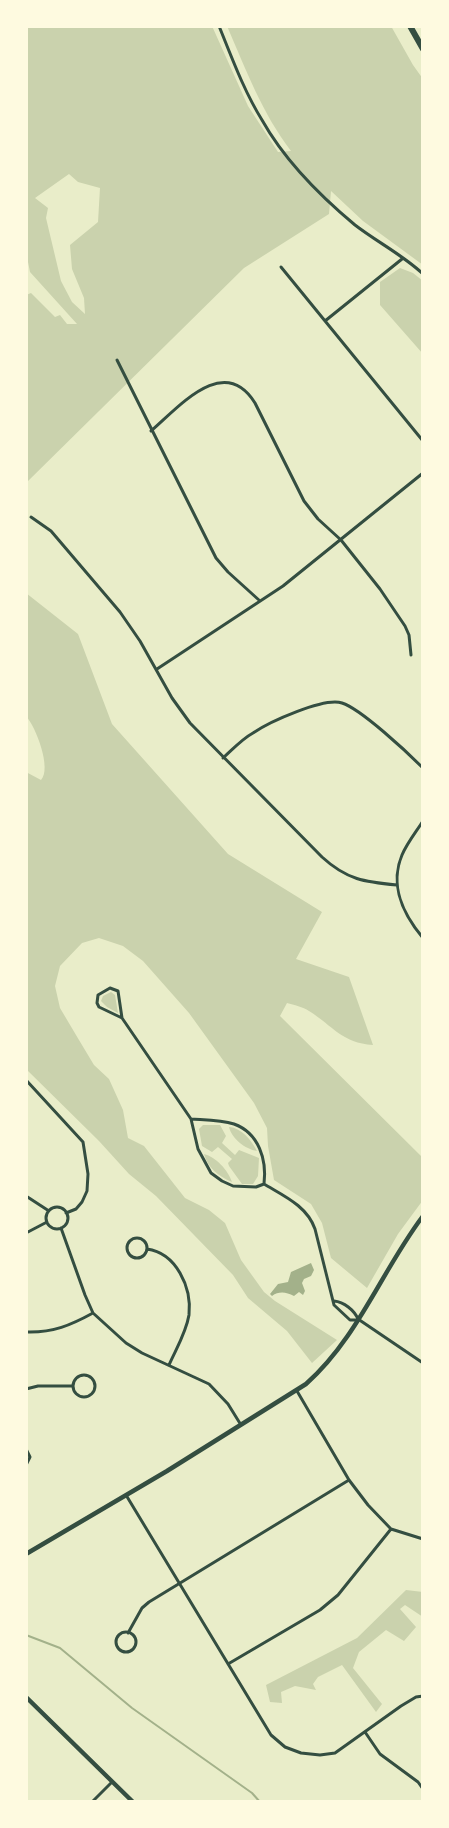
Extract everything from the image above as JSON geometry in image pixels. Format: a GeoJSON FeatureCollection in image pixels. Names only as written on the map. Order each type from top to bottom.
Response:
{"type":"FeatureCollection","features":[{"type":"Feature","properties":{"kind":"highway"},"geometry":{"type":"LineString","coordinates":[[410,26],[423,50]]}},
{"type":"Feature","properties":{"kind":"street"},"geometry":{"type":"LineString","coordinates":[[219,26],[256,110],[290,160],[342,214],[423,274]]}},
{"type":"Feature","properties":{"kind":"street"},"geometry":{"type":"LineString","coordinates":[[325,321],[402,259]]}},
{"type":"Feature","properties":{"kind":"street"},"geometry":{"type":"LineString","coordinates":[[281,267],[423,441]]}},
{"type":"Feature","properties":{"kind":"street"},"geometry":{"type":"LineString","coordinates":[[117,360],[216,558],[228,572],[260,601]]}},
{"type":"Feature","properties":{"kind":"street"},"geometry":{"type":"LineString","coordinates":[[152,431],[204,386],[222,383],[238,386],[251,396],[310,510],[341,540],[380,589],[405,626],[409,635],[411,655]]}},
{"type":"Feature","properties":{"kind":"street"},"geometry":{"type":"LineString","coordinates":[[156,669],[283,586],[423,473]]}},
{"type":"Feature","properties":{"kind":"street"},"geometry":{"type":"LineString","coordinates":[[31,516],[52,532],[120,612],[136,634],[190,724],[322,857],[339,871],[360,881],[397,885]]}},
{"type":"Feature","properties":{"kind":"street"},"geometry":{"type":"LineString","coordinates":[[224,758],[244,739],[261,728],[316,705],[332,701],[340,702],[356,710],[423,768]]}},
{"type":"Feature","properties":{"kind":"street"},"geometry":{"type":"LineString","coordinates":[[423,821],[402,855],[397,874],[398,896],[406,915],[423,938]]}},
{"type":"Feature","properties":{"kind":"street"},"geometry":{"type":"LineString","coordinates":[[122,1018],[98,1005],[97,999],[100,994],[110,988],[117,990],[122,1018],[191,1119],[202,1157],[211,1173],[228,1184],[238,1187],[256,1187],[264,1184]]}},
{"type":"Feature","properties":{"kind":"street"},"geometry":{"type":"LineString","coordinates":[[26,1080],[83,1142],[88,1174],[87,1191],[76,1209],[66,1213]]}},
{"type":"Feature","properties":{"kind":"street"},"geometry":{"type":"LineString","coordinates":[[191,1119],[236,1125],[251,1135],[259,1145],[262,1154],[264,1184]]}},
{"type":"Feature","properties":{"kind":"street"},"geometry":{"type":"LineString","coordinates":[[264,1184],[301,1208],[312,1221],[316,1229],[336,1308],[350,1320],[358,1319]]}},
{"type":"Feature","properties":{"kind":"street"},"geometry":{"type":"LineString","coordinates":[[26,1196],[49,1211]]}},
{"type":"Feature","properties":{"kind":"street"},"geometry":{"type":"LineString","coordinates":[[60,1208],[66,1213],[67,1220],[61,1228],[52,1227],[47,1222],[46,1218],[52,1209],[60,1208]]}},
{"type":"Feature","properties":{"kind":"street"},"geometry":{"type":"LineString","coordinates":[[26,1554],[297,1391],[312,1379],[330,1360],[358,1319],[404,1243],[423,1216]]}},
{"type":"Feature","properties":{"kind":"street"},"geometry":{"type":"LineString","coordinates":[[26,1233],[47,1222]]}},
{"type":"Feature","properties":{"kind":"street"},"geometry":{"type":"LineString","coordinates":[[61,1228],[85,1295],[94,1313],[126,1343],[142,1353],[208,1384],[228,1404],[241,1425]]}},
{"type":"Feature","properties":{"kind":"street"},"geometry":{"type":"LineString","coordinates":[[137,1238],[144,1240],[147,1250],[142,1258],[135,1258],[128,1255],[126,1247],[130,1240],[137,1238]]}},
{"type":"Feature","properties":{"kind":"street"},"geometry":{"type":"LineString","coordinates":[[147,1250],[156,1251],[170,1260],[183,1278],[188,1292],[190,1303],[186,1329],[169,1366]]}},
{"type":"Feature","properties":{"kind":"street"},"geometry":{"type":"LineString","coordinates":[[334,1301],[340,1302],[353,1310],[358,1319],[423,1363]]}},
{"type":"Feature","properties":{"kind":"street"},"geometry":{"type":"LineString","coordinates":[[26,1332],[41,1333],[70,1326],[94,1313]]}},
{"type":"Feature","properties":{"kind":"street"},"geometry":{"type":"LineString","coordinates":[[86,1375],[92,1378],[95,1385],[93,1392],[83,1397],[76,1393],[73,1386],[76,1378],[86,1375]]}},
{"type":"Feature","properties":{"kind":"street"},"geometry":{"type":"LineString","coordinates":[[26,1389],[38,1386],[73,1386]]}},
{"type":"Feature","properties":{"kind":"street"},"geometry":{"type":"LineString","coordinates":[[297,1391],[349,1480],[368,1505],[391,1528],[423,1540]]}},
{"type":"Feature","properties":{"kind":"street"},"geometry":{"type":"LineString","coordinates":[[26,1449],[30,1457],[26,1466]]}},
{"type":"Feature","properties":{"kind":"street"},"geometry":{"type":"LineString","coordinates":[[128,1633],[142,1608],[179,1583],[349,1480]]}},
{"type":"Feature","properties":{"kind":"street"},"geometry":{"type":"LineString","coordinates":[[126,1495],[271,1735],[285,1747],[310,1754],[336,1753],[401,1706],[416,1697],[423,1696]]}},
{"type":"Feature","properties":{"kind":"street"},"geometry":{"type":"LineString","coordinates":[[228,1664],[320,1610],[338,1595],[391,1528]]}},
{"type":"Feature","properties":{"kind":"street"},"geometry":{"type":"LineString","coordinates":[[128,1633],[134,1637],[135,1645],[132,1650],[124,1652],[118,1648],[116,1640],[121,1634],[128,1633]]}},
{"type":"Feature","properties":{"kind":"street"},"geometry":{"type":"LineString","coordinates":[[26,1697],[133,1802]]}},
{"type":"Feature","properties":{"kind":"street"},"geometry":{"type":"LineString","coordinates":[[365,1732],[380,1754],[418,1782],[423,1789]]}},
{"type":"Feature","properties":{"kind":"street"},"geometry":{"type":"LineString","coordinates":[[92,1802],[112,1781]]}},
{"type":"Feature","properties":{"kind":"shaded area"},"geometry":{"type":"Polygon","coordinates":[[[26,26],[212,26],[248,106],[278,152],[291,151],[271,122],[227,26],[391,26],[423,79],[423,265],[363,221],[331,191],[329,214],[244,268],[26,483],[26,295],[31,293],[55,317],[60,315],[67,324],[77,324],[30,272],[26,252],[26,26]],[[69,174],[35,198],[48,208],[46,218],[61,281],[72,302],[85,314],[84,298],[72,269],[70,245],[98,222],[100,188],[78,182],[69,174]]]}},
{"type":"Feature","properties":{"kind":"shaded area"},"geometry":{"type":"Polygon","coordinates":[[[400,268],[413,273],[423,281],[423,354],[380,305],[380,282],[400,268]]]}},
{"type":"Feature","properties":{"kind":"shaded area"},"geometry":{"type":"Polygon","coordinates":[[[26,593],[78,634],[112,724],[228,854],[322,912],[296,959],[349,977],[373,1045],[362,1044],[345,1037],[309,1011],[298,1006],[287,1003],[280,1016],[423,1158],[423,1200],[398,1234],[367,1288],[331,1258],[322,1223],[311,1204],[274,1180],[267,1128],[254,1103],[189,1013],[143,961],[123,946],[99,938],[82,943],[60,966],[55,986],[60,1008],[94,1065],[109,1079],[123,1110],[128,1138],[144,1146],[185,1198],[209,1210],[225,1223],[241,1260],[264,1292],[337,1340],[312,1363],[287,1331],[248,1298],[233,1275],[156,1196],[129,1174],[99,1141],[26,1069],[26,772],[41,780],[45,767],[38,738],[26,716],[26,593]]]}},
{"type":"Feature","properties":{"kind":"shaded area"},"geometry":{"type":"Polygon","coordinates":[[[111,992],[115,995],[118,1013],[101,1001],[103,996],[111,992]]]}},
{"type":"Feature","properties":{"kind":"shaded area"},"geometry":{"type":"Polygon","coordinates":[[[203,1125],[220,1125],[226,1136],[222,1143],[235,1155],[239,1150],[259,1158],[258,1176],[253,1184],[242,1184],[229,1166],[228,1163],[232,1159],[218,1147],[212,1152],[202,1146],[199,1129],[203,1125]]]}},
{"type":"Feature","properties":{"kind":"shaded area"},"geometry":{"type":"Polygon","coordinates":[[[229,1127],[242,1132],[257,1151],[240,1143],[233,1136],[229,1127]]]}},
{"type":"Feature","properties":{"kind":"shaded area"},"geometry":{"type":"Polygon","coordinates":[[[204,1154],[213,1158],[221,1165],[228,1173],[232,1182],[214,1171],[204,1154]]]}},
{"type":"Feature","properties":{"kind":"shaded area"},"geometry":{"type":"Polygon","coordinates":[[[311,1263],[314,1270],[311,1276],[304,1279],[302,1283],[305,1291],[303,1295],[299,1292],[294,1296],[283,1293],[277,1293],[272,1296],[270,1294],[278,1284],[288,1282],[291,1272],[311,1263]]]}},
{"type":"Feature","properties":{"kind":"shaded area"},"geometry":{"type":"Polygon","coordinates":[[[406,1590],[423,1592],[423,1617],[405,1605],[400,1609],[416,1627],[404,1641],[386,1630],[359,1652],[353,1668],[382,1704],[376,1712],[342,1665],[318,1677],[313,1684],[316,1690],[295,1686],[281,1692],[282,1703],[270,1702],[266,1685],[357,1638],[406,1590]]]}},
{"type":"Feature","properties":{"kind":"waterway"},"geometry":{"type":"LineString","coordinates":[[26,1635],[60,1648],[132,1708],[252,1793],[260,1802]]}}]}
